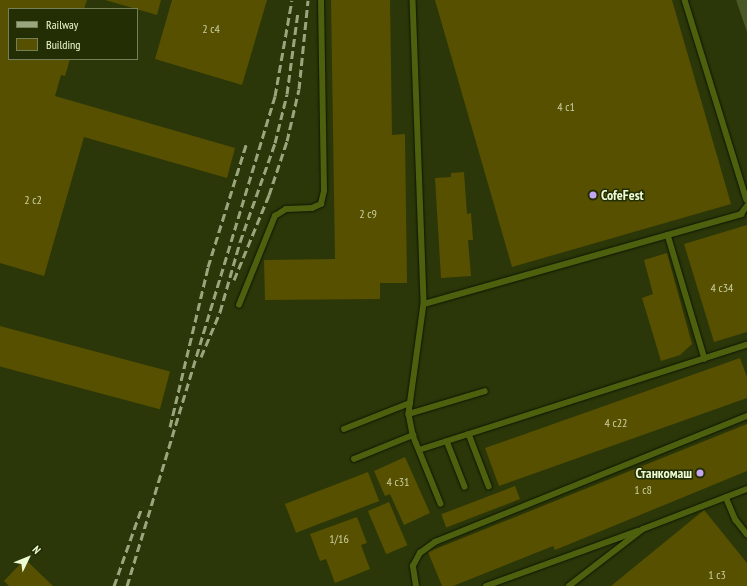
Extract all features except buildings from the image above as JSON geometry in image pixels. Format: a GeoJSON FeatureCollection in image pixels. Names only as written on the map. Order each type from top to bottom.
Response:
{"type":"FeatureCollection","features":[{"type":"Feature","properties":{"kind":"lane"},"geometry":{"type":"LineString","coordinates":[[239,305],[276,216],[286,209],[312,208],[321,204],[324,190],[321,0]]}},
{"type":"Feature","properties":{"kind":"lane"},"geometry":{"type":"LineString","coordinates":[[413,0],[424,304],[409,414],[413,435],[441,504]]}},
{"type":"Feature","properties":{"kind":"lane"},"geometry":{"type":"LineString","coordinates":[[685,0],[747,200]]}},
{"type":"Feature","properties":{"kind":"lane"},"geometry":{"type":"LineString","coordinates":[[424,304],[741,214],[747,206]]}},
{"type":"Feature","properties":{"kind":"lane"},"geometry":{"type":"LineString","coordinates":[[668,235],[706,358]]}},
{"type":"Feature","properties":{"kind":"lane"},"geometry":{"type":"LineString","coordinates":[[419,450],[747,345]]}},
{"type":"Feature","properties":{"kind":"lane"},"geometry":{"type":"LineString","coordinates":[[409,414],[485,391]]}},
{"type":"Feature","properties":{"kind":"lane"},"geometry":{"type":"LineString","coordinates":[[344,429],[410,403]]}},
{"type":"Feature","properties":{"kind":"lane"},"geometry":{"type":"LineString","coordinates":[[416,586],[414,566],[420,553],[436,542],[747,416]]}},
{"type":"Feature","properties":{"kind":"lane"},"geometry":{"type":"LineString","coordinates":[[469,434],[489,486]]}},
{"type":"Feature","properties":{"kind":"lane"},"geometry":{"type":"LineString","coordinates":[[354,459],[413,435]]}},
{"type":"Feature","properties":{"kind":"lane"},"geometry":{"type":"LineString","coordinates":[[447,441],[465,487]]}},
{"type":"Feature","properties":{"kind":"lane"},"geometry":{"type":"LineString","coordinates":[[486,586],[747,489]]}},
{"type":"Feature","properties":{"kind":"lane"},"geometry":{"type":"LineString","coordinates":[[726,497],[736,520],[747,534]]}},
{"type":"Feature","properties":{"kind":"lane"},"geometry":{"type":"LineString","coordinates":[[569,586],[642,529]]}},
{"type":"Feature","properties":{"kind":"shaded area"},"geometry":{"type":"Polygon","coordinates":[[[0,0],[736,0],[747,32],[747,586],[0,586],[0,0]]]}},
{"type":"Feature","properties":{"kind":"shaded area"},"geometry":{"type":"Polygon","coordinates":[[[736,0],[747,0],[747,32],[736,0]]]}},
{"type":"Feature","properties":{"kind":"railway"},"geometry":{"type":"LineString","coordinates":[[127,586],[275,96],[292,0]]}},
{"type":"Feature","properties":{"kind":"railway"},"geometry":{"type":"LineString","coordinates":[[234,280],[269,195],[287,141],[299,89],[308,0]]}},
{"type":"Feature","properties":{"kind":"railway"},"geometry":{"type":"LineString","coordinates":[[201,357],[220,312],[240,242],[275,143],[287,94],[298,12]]}},
{"type":"Feature","properties":{"kind":"railway"},"geometry":{"type":"LineString","coordinates":[[170,427],[208,267],[246,145]]}},
{"type":"Feature","properties":{"kind":"railway"},"geometry":{"type":"LineString","coordinates":[[114,586],[142,507]]}},
{"type":"Feature","properties":{"kind":"place","name":"CofeFest"},"geometry":{"type":"Point","coordinates":[593,195]}},
{"type":"Feature","properties":{"kind":"place","name":"Станкомаш"},"geometry":{"type":"Point","coordinates":[700,473]}}]}
